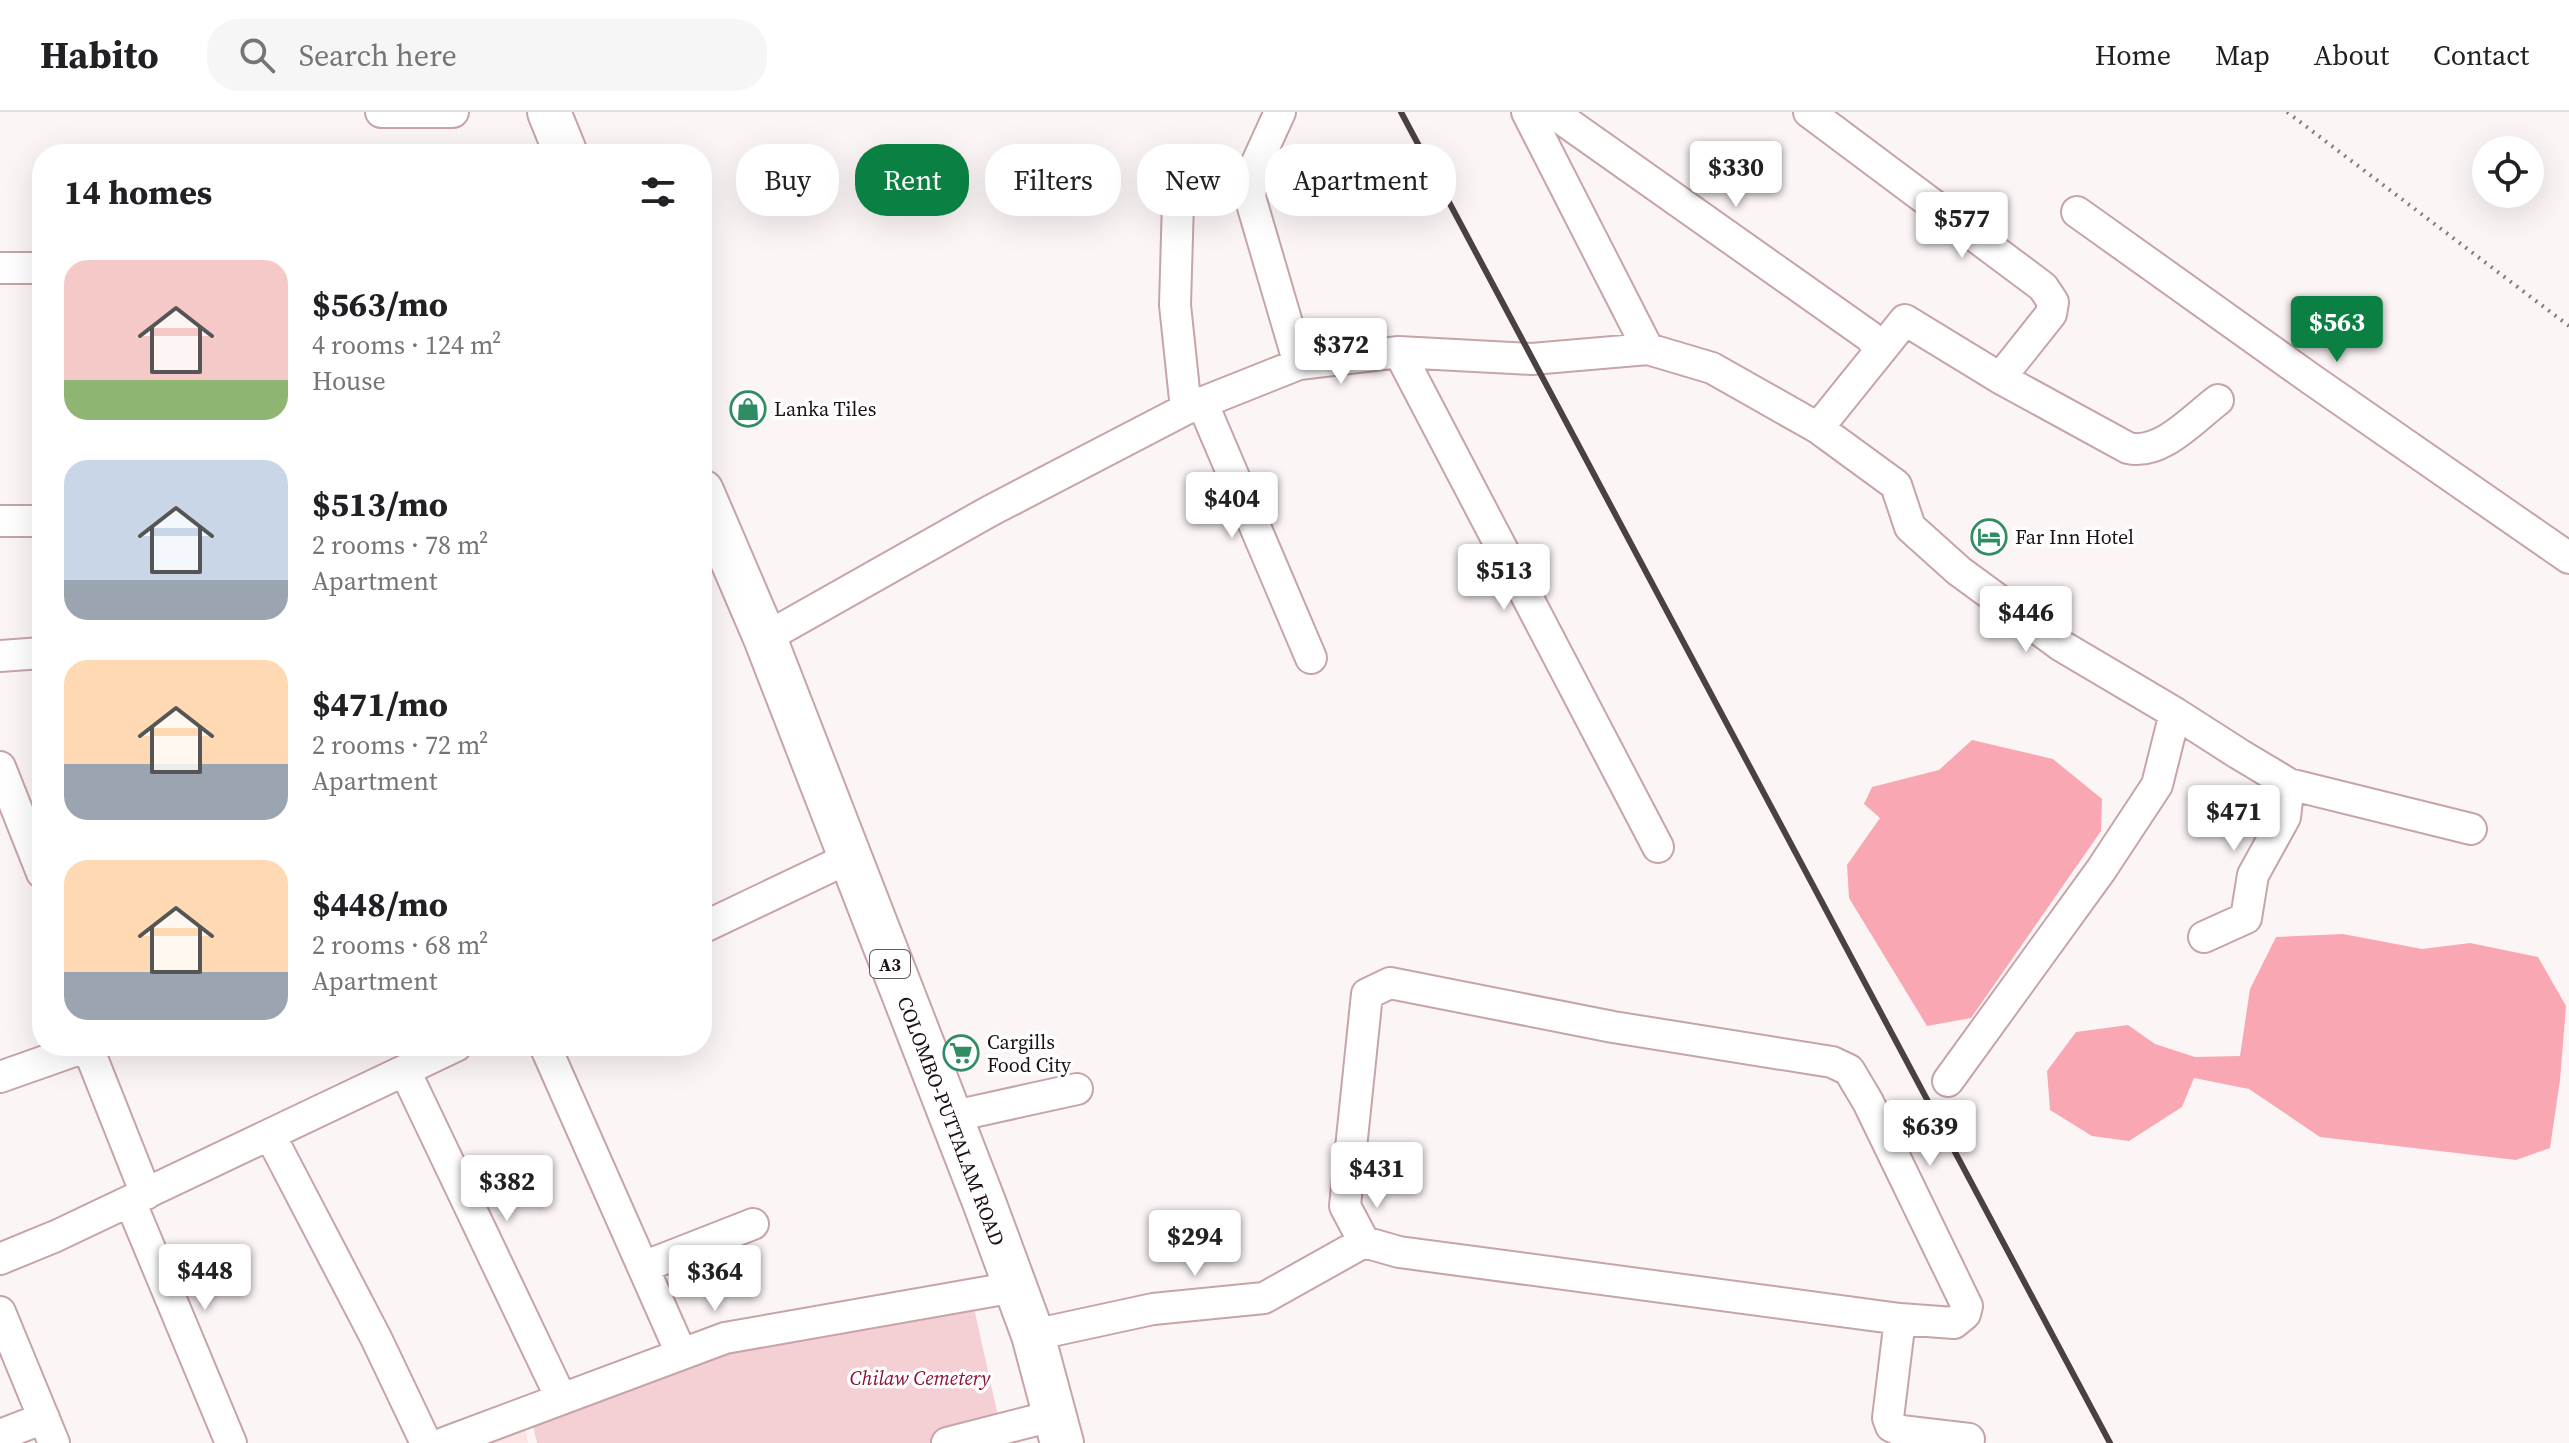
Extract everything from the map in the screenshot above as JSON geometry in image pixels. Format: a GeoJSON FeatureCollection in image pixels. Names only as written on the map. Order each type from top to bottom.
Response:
{"type":"FeatureCollection","features":[{"type":"Feature","properties":{"kind":"highway"},"geometry":{"type":"LineString","coordinates":[[549,112],[562,144]]}},
{"type":"Feature","properties":{"kind":"highway","name":"COLOMBO-PUTTALAM ROAD"},"geometry":{"type":"LineString","coordinates":[[714,549],[765,638],[1033,1335],[1059,1429]]}},
{"type":"Feature","properties":{"kind":"street"},"geometry":{"type":"LineString","coordinates":[[381,112],[453,112]]}},
{"type":"Feature","properties":{"kind":"street"},"geometry":{"type":"LineString","coordinates":[[1280,112],[1254,169],[1250,197],[1299,364]]}},
{"type":"Feature","properties":{"kind":"street"},"geometry":{"type":"LineString","coordinates":[[1527,112],[1648,349]]}},
{"type":"Feature","properties":{"kind":"street"},"geometry":{"type":"LineString","coordinates":[[1552,112],[1869,336],[1881,350]]}},
{"type":"Feature","properties":{"kind":"street"},"geometry":{"type":"LineString","coordinates":[[1809,112],[2043,287],[2053,302],[2051,314],[2000,378]]}},
{"type":"Feature","properties":{"kind":"street"},"geometry":{"type":"LineString","coordinates":[[2077,212],[2569,558]]}},
{"type":"Feature","properties":{"kind":"street"},"geometry":{"type":"LineString","coordinates":[[1178,216],[1175,305],[1194,405],[1311,658]]}},
{"type":"Feature","properties":{"kind":"street"},"geometry":{"type":"LineString","coordinates":[[0,268],[32,268]]}},
{"type":"Feature","properties":{"kind":"street"},"geometry":{"type":"LineString","coordinates":[[1818,428],[1905,320],[2000,378],[2138,451],[2160,444],[2218,400]]}},
{"type":"Feature","properties":{"kind":"street"},"geometry":{"type":"LineString","coordinates":[[765,638],[990,511],[1194,405],[1299,364],[1399,352],[1532,359],[1648,349],[1712,368],[1818,428],[1896,485],[1910,527],[1959,571],[2060,645],[2289,784],[2471,829]]}},
{"type":"Feature","properties":{"kind":"street"},"geometry":{"type":"LineString","coordinates":[[1399,352],[1658,847]]}},
{"type":"Feature","properties":{"kind":"street"},"geometry":{"type":"LineString","coordinates":[[0,521],[32,521]]}},
{"type":"Feature","properties":{"kind":"street"},"geometry":{"type":"LineString","coordinates":[[0,656],[32,654]]}},
{"type":"Feature","properties":{"kind":"street"},"geometry":{"type":"LineString","coordinates":[[1948,1081],[2101,870],[2157,785],[2175,713]]}},
{"type":"Feature","properties":{"kind":"street"},"geometry":{"type":"LineString","coordinates":[[0,767],[32,848]]}},
{"type":"Feature","properties":{"kind":"street"},"geometry":{"type":"LineString","coordinates":[[2204,937],[2246,918],[2253,875],[2285,817],[2289,784]]}},
{"type":"Feature","properties":{"kind":"street"},"geometry":{"type":"LineString","coordinates":[[712,923],[849,858]]}},
{"type":"Feature","properties":{"kind":"street"},"geometry":{"type":"LineString","coordinates":[[1033,1335],[1153,1309],[1264,1298],[1364,1242],[1414,1254],[1900,1319],[1954,1323],[1965,1314],[1967,1306],[1868,1102],[1849,1070],[1832,1062],[1613,1027],[1390,983],[1367,994],[1346,1191],[1345,1206],[1364,1242]]}},
{"type":"Feature","properties":{"kind":"street"},"geometry":{"type":"LineString","coordinates":[[0,1077],[61,1056]]}},
{"type":"Feature","properties":{"kind":"street"},"geometry":{"type":"LineString","coordinates":[[92,1056],[138,1197],[231,1443]]}},
{"type":"Feature","properties":{"kind":"street"},"geometry":{"type":"LineString","coordinates":[[0,1259],[436,1056]]}},
{"type":"Feature","properties":{"kind":"street"},"geometry":{"type":"LineString","coordinates":[[549,1056],[681,1353]]}},
{"type":"Feature","properties":{"kind":"street"},"geometry":{"type":"LineString","coordinates":[[405,1071],[561,1398]]}},
{"type":"Feature","properties":{"kind":"street"},"geometry":{"type":"LineString","coordinates":[[950,1117],[1077,1089]]}},
{"type":"Feature","properties":{"kind":"street"},"geometry":{"type":"LineString","coordinates":[[270,1135],[376,1338],[426,1443]]}},
{"type":"Feature","properties":{"kind":"street"},"geometry":{"type":"LineString","coordinates":[[643,1267],[753,1224]]}},
{"type":"Feature","properties":{"kind":"street"},"geometry":{"type":"LineString","coordinates":[[444,1443],[725,1338],[1015,1287]]}},
{"type":"Feature","properties":{"kind":"street"},"geometry":{"type":"LineString","coordinates":[[0,1312],[49,1430],[0,1435]]}},
{"type":"Feature","properties":{"kind":"street"},"geometry":{"type":"LineString","coordinates":[[1900,1319],[1888,1418],[1891,1426],[1901,1431],[1969,1439]]}},
{"type":"Feature","properties":{"kind":"street"},"geometry":{"type":"LineString","coordinates":[[947,1443],[1059,1429]]}},
{"type":"Feature","properties":{"kind":"path"},"geometry":{"type":"LineString","coordinates":[[2287,112],[2569,326]]}},
{"type":"Feature","properties":{"kind":"shaded area"},"geometry":{"type":"Polygon","coordinates":[[[1972,740],[2053,759],[2102,799],[2101,831],[1971,1018],[1927,1026],[1849,898],[1847,865],[1880,818],[1864,804],[1872,787],[1939,770],[1972,740]]]}},
{"type":"Feature","properties":{"kind":"shaded area"},"geometry":{"type":"Polygon","coordinates":[[[2343,934],[2422,949],[2470,943],[2538,957],[2566,1006],[2550,1148],[2516,1160],[2320,1137],[2249,1089],[2194,1078],[2182,1107],[2129,1141],[2092,1136],[2050,1110],[2047,1071],[2076,1032],[2128,1025],[2155,1044],[2195,1057],[2240,1056],[2250,989],[2276,937],[2343,934]]]}},
{"type":"Feature","properties":{"kind":"shaded area"},"geometry":{"type":"Polygon","coordinates":[[[525,1428],[528,1443],[484,1443],[525,1428]]]}},
{"type":"Feature","properties":{"kind":"green space","name":"Chilaw Cemetery"},"geometry":{"type":"Polygon","coordinates":[[[972,1299],[1004,1443],[537,1443],[531,1417],[766,1342],[972,1299]]]}},
{"type":"Feature","properties":{"kind":"railway"},"geometry":{"type":"LineString","coordinates":[[1401,112],[2110,1443]]}},
{"type":"Feature","properties":{"kind":"place","name":"Lanka Tiles"},"geometry":{"type":"Point","coordinates":[748,409]}},
{"type":"Feature","properties":{"kind":"place","name":"Far Inn Hotel"},"geometry":{"type":"Point","coordinates":[1989,537]}},
{"type":"Feature","properties":{"kind":"place","name":"Cargills Food City"},"geometry":{"type":"Point","coordinates":[961,1053]}}]}
